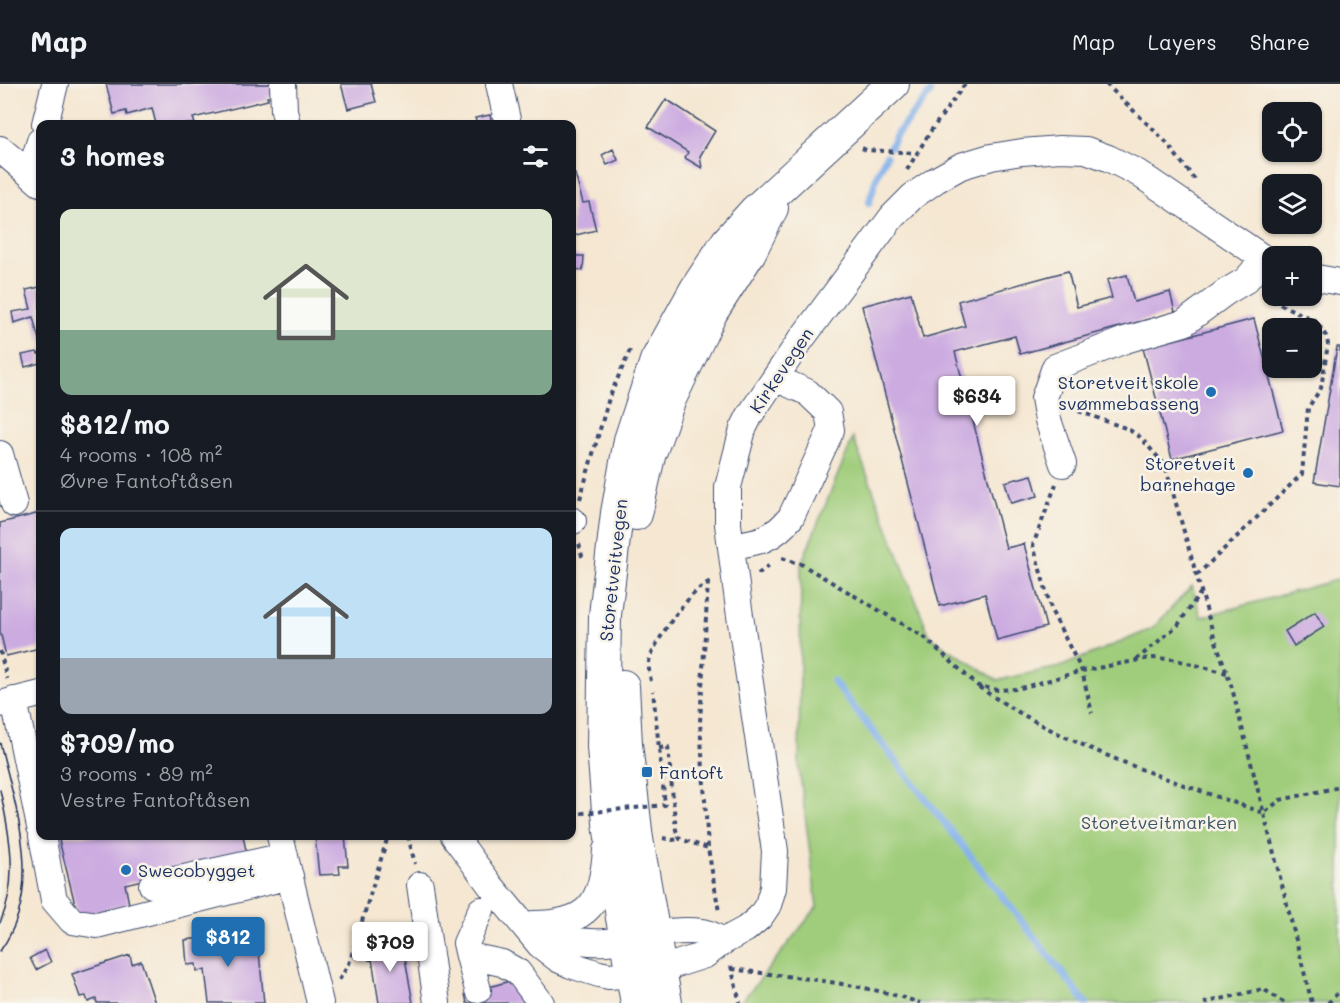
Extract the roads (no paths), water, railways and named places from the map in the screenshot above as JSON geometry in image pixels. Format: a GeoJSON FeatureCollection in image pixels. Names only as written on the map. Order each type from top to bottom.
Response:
{"type":"FeatureCollection","features":[{"type":"Feature","properties":{"kind":"main road","name":"Storetveitvegen"},"geometry":{"type":"LineString","coordinates":[[640,937],[609,824],[603,747],[605,615],[617,513],[630,440],[656,361],[696,288],[727,242],[755,211],[882,88]]}},
{"type":"Feature","properties":{"kind":"main road","name":"Storetveitvegen"},"geometry":{"type":"LineString","coordinates":[[666,1003],[643,982],[637,839],[626,744],[623,617],[635,520],[649,456],[669,401],[711,313],[750,252],[785,183]]}},
{"type":"Feature","properties":{"kind":"street"},"geometry":{"type":"LineString","coordinates":[[46,120],[55,84]]}},
{"type":"Feature","properties":{"kind":"street"},"geometry":{"type":"LineString","coordinates":[[283,84],[286,120]]}},
{"type":"Feature","properties":{"kind":"street"},"geometry":{"type":"LineString","coordinates":[[499,84],[507,120]]}},
{"type":"Feature","properties":{"kind":"street"},"geometry":{"type":"LineString","coordinates":[[0,149],[35,178]]}},
{"type":"Feature","properties":{"kind":"street","name":"Kirkevegen"},"geometry":{"type":"LineString","coordinates":[[457,840],[491,886],[540,945],[558,959],[599,974],[643,982],[705,955],[724,940],[747,929],[760,917],[768,905],[773,888],[776,870],[775,851],[746,667],[726,504],[728,487],[743,429],[750,415],[800,341],[892,217],[913,196],[961,166],[992,157],[1060,149],[1086,150],[1138,173],[1262,264]]}},
{"type":"Feature","properties":{"kind":"street"},"geometry":{"type":"LineString","coordinates":[[1063,464],[1048,420],[1044,398],[1055,367],[1125,340],[1184,323],[1262,266]]}},
{"type":"Feature","properties":{"kind":"street"},"geometry":{"type":"LineString","coordinates":[[1322,279],[1340,282]]}},
{"type":"Feature","properties":{"kind":"street"},"geometry":{"type":"LineString","coordinates":[[731,546],[765,539],[782,529],[790,517],[831,430],[828,412],[807,392],[776,378]]}},
{"type":"Feature","properties":{"kind":"street"},"geometry":{"type":"LineString","coordinates":[[0,454],[14,504]]}},
{"type":"Feature","properties":{"kind":"street"},"geometry":{"type":"LineString","coordinates":[[36,693],[7,695],[36,811]]}},
{"type":"Feature","properties":{"kind":"street"},"geometry":{"type":"LineString","coordinates":[[524,924],[553,924],[567,921],[590,909],[604,877],[609,824]]}},
{"type":"Feature","properties":{"kind":"street"},"geometry":{"type":"LineString","coordinates":[[43,840],[54,900],[72,921],[97,925],[285,856]]}},
{"type":"Feature","properties":{"kind":"street"},"geometry":{"type":"LineString","coordinates":[[152,885],[285,856]]}},
{"type":"Feature","properties":{"kind":"street"},"geometry":{"type":"LineString","coordinates":[[285,856],[320,1003]]}},
{"type":"Feature","properties":{"kind":"street"},"geometry":{"type":"LineString","coordinates":[[420,885],[436,1003]]}},
{"type":"Feature","properties":{"kind":"street"},"geometry":{"type":"LineString","coordinates":[[478,990],[466,943],[481,910]]}},
{"type":"Feature","properties":{"kind":"street"},"geometry":{"type":"LineString","coordinates":[[524,924],[551,936],[574,941],[605,942],[676,931],[704,932],[724,940]]}},
{"type":"Feature","properties":{"kind":"street"},"geometry":{"type":"LineString","coordinates":[[469,956],[502,963],[518,972],[541,1003]]}},
{"type":"Feature","properties":{"kind":"waterway"},"geometry":{"type":"LineString","coordinates":[[890,147],[896,135],[930,93]]}},
{"type":"Feature","properties":{"kind":"waterway"},"geometry":{"type":"LineString","coordinates":[[869,203],[877,175],[886,156]]}},
{"type":"Feature","properties":{"kind":"waterway"},"geometry":{"type":"LineString","coordinates":[[833,681],[1086,1003]]}},
{"type":"Feature","properties":{"kind":"tram line"},"geometry":{"type":"LineString","coordinates":[[0,743],[19,822],[24,876],[21,902],[14,927],[0,951]]}},
{"type":"Feature","properties":{"kind":"tram line"},"geometry":{"type":"LineString","coordinates":[[0,790],[11,857],[9,890],[0,923]]}},
{"type":"Feature","properties":{"kind":"place","name":"Storetveit skole svømmebasseng"},"geometry":{"type":"Point","coordinates":[1211,392]}},
{"type":"Feature","properties":{"kind":"place","name":"Storetveit barnehage"},"geometry":{"type":"Point","coordinates":[1248,473]}},
{"type":"Feature","properties":{"kind":"place","name":"Fantoft"},"geometry":{"type":"Point","coordinates":[647,772]}},
{"type":"Feature","properties":{"kind":"place","name":"Swecobygget"},"geometry":{"type":"Point","coordinates":[126,870]}},
{"type":"Feature","properties":{"kind":"park label","name":"Storetveitmarken"},"geometry":{"type":"Point","coordinates":[1159,822]}}]}
